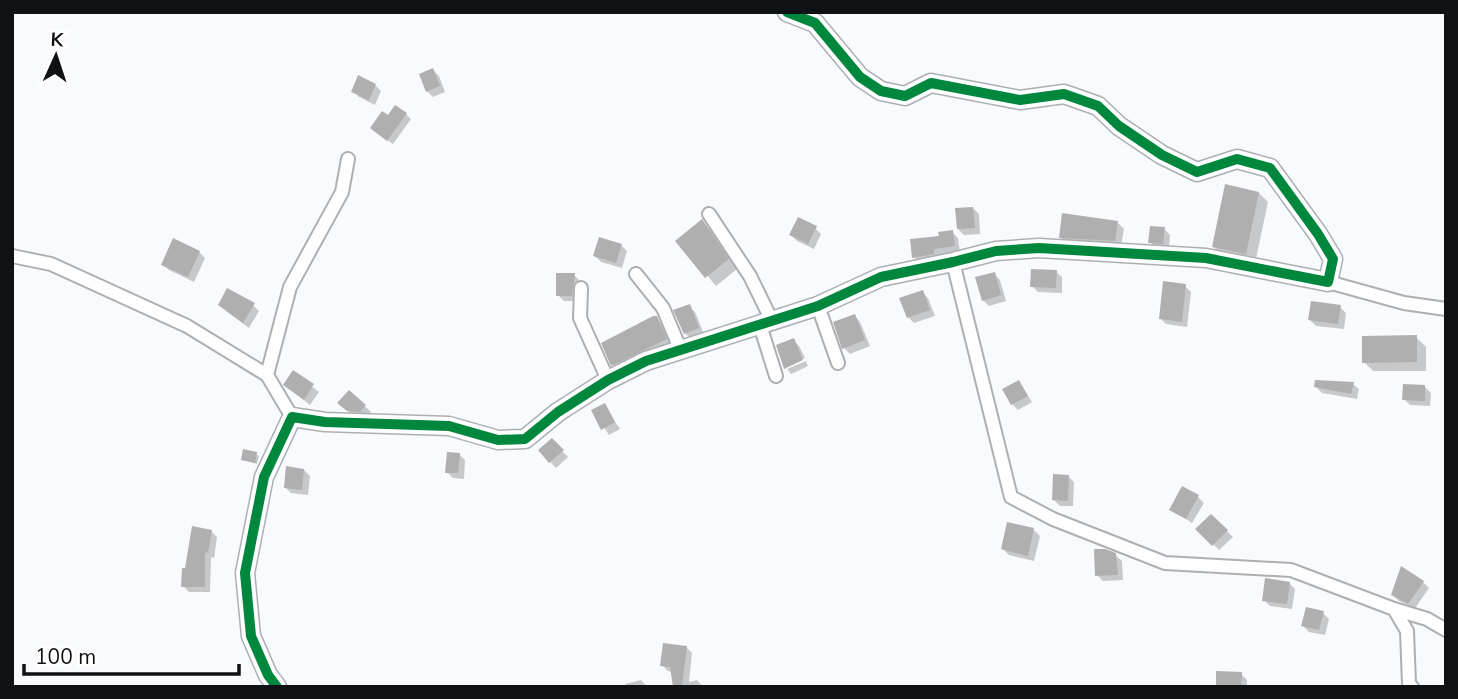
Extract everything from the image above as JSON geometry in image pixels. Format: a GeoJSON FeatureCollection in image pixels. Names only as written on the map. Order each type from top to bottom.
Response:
{"type":"FeatureCollection","features":[{"type":"Feature","properties":{"kind":"street"},"geometry":{"type":"LineString","coordinates":[[787,12],[815,23],[860,77],[881,91],[905,96],[931,83],[1020,100],[1064,94],[1098,106],[1119,126],[1162,155],[1197,172],[1237,159],[1270,168],[1333,259],[1328,282]]}},
{"type":"Feature","properties":{"kind":"street"},"geometry":{"type":"LineString","coordinates":[[267,375],[290,287],[342,192],[348,159]]}},
{"type":"Feature","properties":{"kind":"street"},"geometry":{"type":"LineString","coordinates":[[709,214],[750,276],[766,323],[776,376]]}},
{"type":"Feature","properties":{"kind":"street"},"geometry":{"type":"LineString","coordinates":[[292,417],[325,422],[449,426],[499,440],[525,439],[558,412],[608,380],[646,362],[818,306],[881,277],[996,251],[1039,248],[1206,258],[1328,282],[1404,303],[1446,309]]}},
{"type":"Feature","properties":{"kind":"street"},"geometry":{"type":"LineString","coordinates":[[12,256],[51,264],[187,326],[267,375],[292,417]]}},
{"type":"Feature","properties":{"kind":"street"},"geometry":{"type":"LineString","coordinates":[[953,262],[1011,497],[1053,519],[1165,563],[1291,570],[1427,619],[1446,630]]}},
{"type":"Feature","properties":{"kind":"street"},"geometry":{"type":"LineString","coordinates":[[636,274],[663,308],[681,351]]}},
{"type":"Feature","properties":{"kind":"street"},"geometry":{"type":"LineString","coordinates":[[581,288],[580,318],[608,380]]}},
{"type":"Feature","properties":{"kind":"street"},"geometry":{"type":"LineString","coordinates":[[818,306],[838,363]]}},
{"type":"Feature","properties":{"kind":"street"},"geometry":{"type":"LineString","coordinates":[[277,687],[268,675],[251,636],[244,573],[264,477],[292,417]]}},
{"type":"Feature","properties":{"kind":"street"},"geometry":{"type":"LineString","coordinates":[[1394,609],[1407,631],[1409,684],[1412,687]]}},
{"type":"Feature","properties":{"kind":"building"},"geometry":{"type":"Polygon","coordinates":[[[433,68],[440,86],[426,92],[419,74],[433,68]]]}},
{"type":"Feature","properties":{"kind":"building"},"geometry":{"type":"Polygon","coordinates":[[[358,75],[376,84],[369,100],[351,92],[358,75]]]}},
{"type":"Feature","properties":{"kind":"building"},"geometry":{"type":"Polygon","coordinates":[[[395,105],[407,113],[387,141],[370,128],[382,111],[388,115],[395,105]]]}},
{"type":"Feature","properties":{"kind":"building"},"geometry":{"type":"Polygon","coordinates":[[[1225,184],[1259,192],[1246,254],[1212,247],[1225,184]]]}},
{"type":"Feature","properties":{"kind":"building"},"geometry":{"type":"Polygon","coordinates":[[[973,207],[975,228],[957,229],[955,208],[973,207]]]}},
{"type":"Feature","properties":{"kind":"building"},"geometry":{"type":"Polygon","coordinates":[[[1062,213],[1118,221],[1115,241],[1059,238],[1062,213]]]}},
{"type":"Feature","properties":{"kind":"building"},"geometry":{"type":"Polygon","coordinates":[[[798,217],[817,226],[808,244],[789,235],[798,217]]]}},
{"type":"Feature","properties":{"kind":"building"},"geometry":{"type":"Polygon","coordinates":[[[702,219],[729,259],[705,278],[675,241],[702,219]]]}},
{"type":"Feature","properties":{"kind":"building"},"geometry":{"type":"Polygon","coordinates":[[[1150,226],[1165,227],[1163,244],[1148,243],[1150,226]]]}},
{"type":"Feature","properties":{"kind":"building"},"geometry":{"type":"Polygon","coordinates":[[[953,230],[955,246],[934,249],[934,254],[912,258],[910,239],[939,236],[938,232],[953,230]]]}},
{"type":"Feature","properties":{"kind":"building"},"geometry":{"type":"Polygon","coordinates":[[[599,237],[622,244],[616,263],[593,256],[599,237]]]}},
{"type":"Feature","properties":{"kind":"building"},"geometry":{"type":"Polygon","coordinates":[[[173,238],[200,251],[188,277],[161,265],[173,238]]]}},
{"type":"Feature","properties":{"kind":"building"},"geometry":{"type":"Polygon","coordinates":[[[1031,269],[1057,270],[1056,288],[1030,287],[1031,269]]]}},
{"type":"Feature","properties":{"kind":"building"},"geometry":{"type":"Polygon","coordinates":[[[995,272],[1001,295],[982,301],[975,277],[995,272]]]}},
{"type":"Feature","properties":{"kind":"building"},"geometry":{"type":"Polygon","coordinates":[[[556,273],[575,273],[572,296],[556,296],[556,273]]]}},
{"type":"Feature","properties":{"kind":"building"},"geometry":{"type":"Polygon","coordinates":[[[1163,281],[1186,284],[1182,322],[1159,319],[1163,281]]]}},
{"type":"Feature","properties":{"kind":"building"},"geometry":{"type":"Polygon","coordinates":[[[227,288],[255,303],[243,323],[218,305],[227,288]]]}},
{"type":"Feature","properties":{"kind":"building"},"geometry":{"type":"Polygon","coordinates":[[[923,290],[930,310],[907,318],[899,298],[923,290]]]}},
{"type":"Feature","properties":{"kind":"building"},"geometry":{"type":"Polygon","coordinates":[[[1311,301],[1341,305],[1338,324],[1308,320],[1311,301]]]}},
{"type":"Feature","properties":{"kind":"building"},"geometry":{"type":"Polygon","coordinates":[[[690,304],[699,328],[684,334],[673,310],[690,304]]]}},
{"type":"Feature","properties":{"kind":"building"},"geometry":{"type":"Polygon","coordinates":[[[855,314],[865,340],[842,349],[833,322],[855,314]]]}},
{"type":"Feature","properties":{"kind":"building"},"geometry":{"type":"Polygon","coordinates":[[[657,316],[667,339],[611,366],[601,343],[657,316]]]}},
{"type":"Feature","properties":{"kind":"building"},"geometry":{"type":"Polygon","coordinates":[[[1417,335],[1417,362],[1362,363],[1362,336],[1417,335]]]}},
{"type":"Feature","properties":{"kind":"building"},"geometry":{"type":"Polygon","coordinates":[[[794,338],[803,360],[784,369],[776,345],[794,338]]]}},
{"type":"Feature","properties":{"kind":"building"},"geometry":{"type":"Polygon","coordinates":[[[293,370],[314,384],[304,400],[283,385],[293,370]]]}},
{"type":"Feature","properties":{"kind":"building"},"geometry":{"type":"Polygon","coordinates":[[[1019,380],[1028,396],[1011,405],[1002,389],[1019,380]]]}},
{"type":"Feature","properties":{"kind":"building"},"geometry":{"type":"Polygon","coordinates":[[[1315,380],[1354,382],[1351,394],[1314,387],[1315,380]]]}},
{"type":"Feature","properties":{"kind":"building"},"geometry":{"type":"Polygon","coordinates":[[[1403,384],[1425,385],[1425,401],[1402,400],[1403,384]]]}},
{"type":"Feature","properties":{"kind":"building"},"geometry":{"type":"Polygon","coordinates":[[[349,390],[366,405],[360,412],[347,411],[337,403],[349,390]]]}},
{"type":"Feature","properties":{"kind":"building"},"geometry":{"type":"Polygon","coordinates":[[[605,403],[615,422],[601,430],[591,410],[605,403]]]}},
{"type":"Feature","properties":{"kind":"building"},"geometry":{"type":"Polygon","coordinates":[[[552,438],[564,450],[549,463],[538,450],[552,438]]]}},
{"type":"Feature","properties":{"kind":"building"},"geometry":{"type":"Polygon","coordinates":[[[243,449],[257,452],[255,463],[241,460],[243,449]]]}},
{"type":"Feature","properties":{"kind":"building"},"geometry":{"type":"Polygon","coordinates":[[[447,452],[460,453],[458,473],[445,473],[447,452]]]}},
{"type":"Feature","properties":{"kind":"building"},"geometry":{"type":"Polygon","coordinates":[[[286,466],[304,469],[302,490],[284,488],[286,466]]]}},
{"type":"Feature","properties":{"kind":"building"},"geometry":{"type":"Polygon","coordinates":[[[1053,474],[1069,475],[1068,501],[1052,500],[1053,474]]]}},
{"type":"Feature","properties":{"kind":"building"},"geometry":{"type":"Polygon","coordinates":[[[1182,486],[1199,495],[1186,519],[1169,510],[1182,486]]]}},
{"type":"Feature","properties":{"kind":"building"},"geometry":{"type":"Polygon","coordinates":[[[1211,514],[1228,530],[1212,546],[1195,529],[1211,514]]]}},
{"type":"Feature","properties":{"kind":"building"},"geometry":{"type":"Polygon","coordinates":[[[1007,522],[1034,528],[1028,556],[1001,549],[1007,522]]]}},
{"type":"Feature","properties":{"kind":"building"},"geometry":{"type":"Polygon","coordinates":[[[192,526],[212,530],[208,553],[205,552],[205,587],[181,587],[182,568],[185,568],[192,526]]]}},
{"type":"Feature","properties":{"kind":"building"},"geometry":{"type":"Polygon","coordinates":[[[1094,549],[1116,553],[1118,575],[1095,576],[1094,549]]]}},
{"type":"Feature","properties":{"kind":"building"},"geometry":{"type":"Polygon","coordinates":[[[1401,566],[1424,581],[1408,604],[1391,595],[1401,566]]]}},
{"type":"Feature","properties":{"kind":"building"},"geometry":{"type":"Polygon","coordinates":[[[1265,578],[1290,582],[1287,604],[1262,601],[1265,578]]]}},
{"type":"Feature","properties":{"kind":"building"},"geometry":{"type":"Polygon","coordinates":[[[1306,607],[1324,611],[1319,630],[1301,626],[1306,607]]]}},
{"type":"Feature","properties":{"kind":"building"},"geometry":{"type":"Polygon","coordinates":[[[663,643],[687,646],[682,687],[673,687],[670,667],[660,666],[663,643]]]}},
{"type":"Feature","properties":{"kind":"building"},"geometry":{"type":"Polygon","coordinates":[[[1216,671],[1242,672],[1241,687],[1216,687],[1216,671]]]}},
{"type":"Feature","properties":{"kind":"cycle path"},"geometry":{"type":"LineString","coordinates":[[277,687],[268,675],[251,636],[245,573],[264,477],[292,417],[325,422],[449,426],[498,440],[525,439],[558,412],[608,380],[646,361],[818,306],[881,277],[996,251],[1039,248],[1206,258],[1328,282],[1333,259],[1270,168],[1237,159],[1197,172],[1162,155],[1119,126],[1098,106],[1064,94],[1020,100],[931,83],[905,96],[881,91],[860,77],[815,23],[787,12]]}}]}
